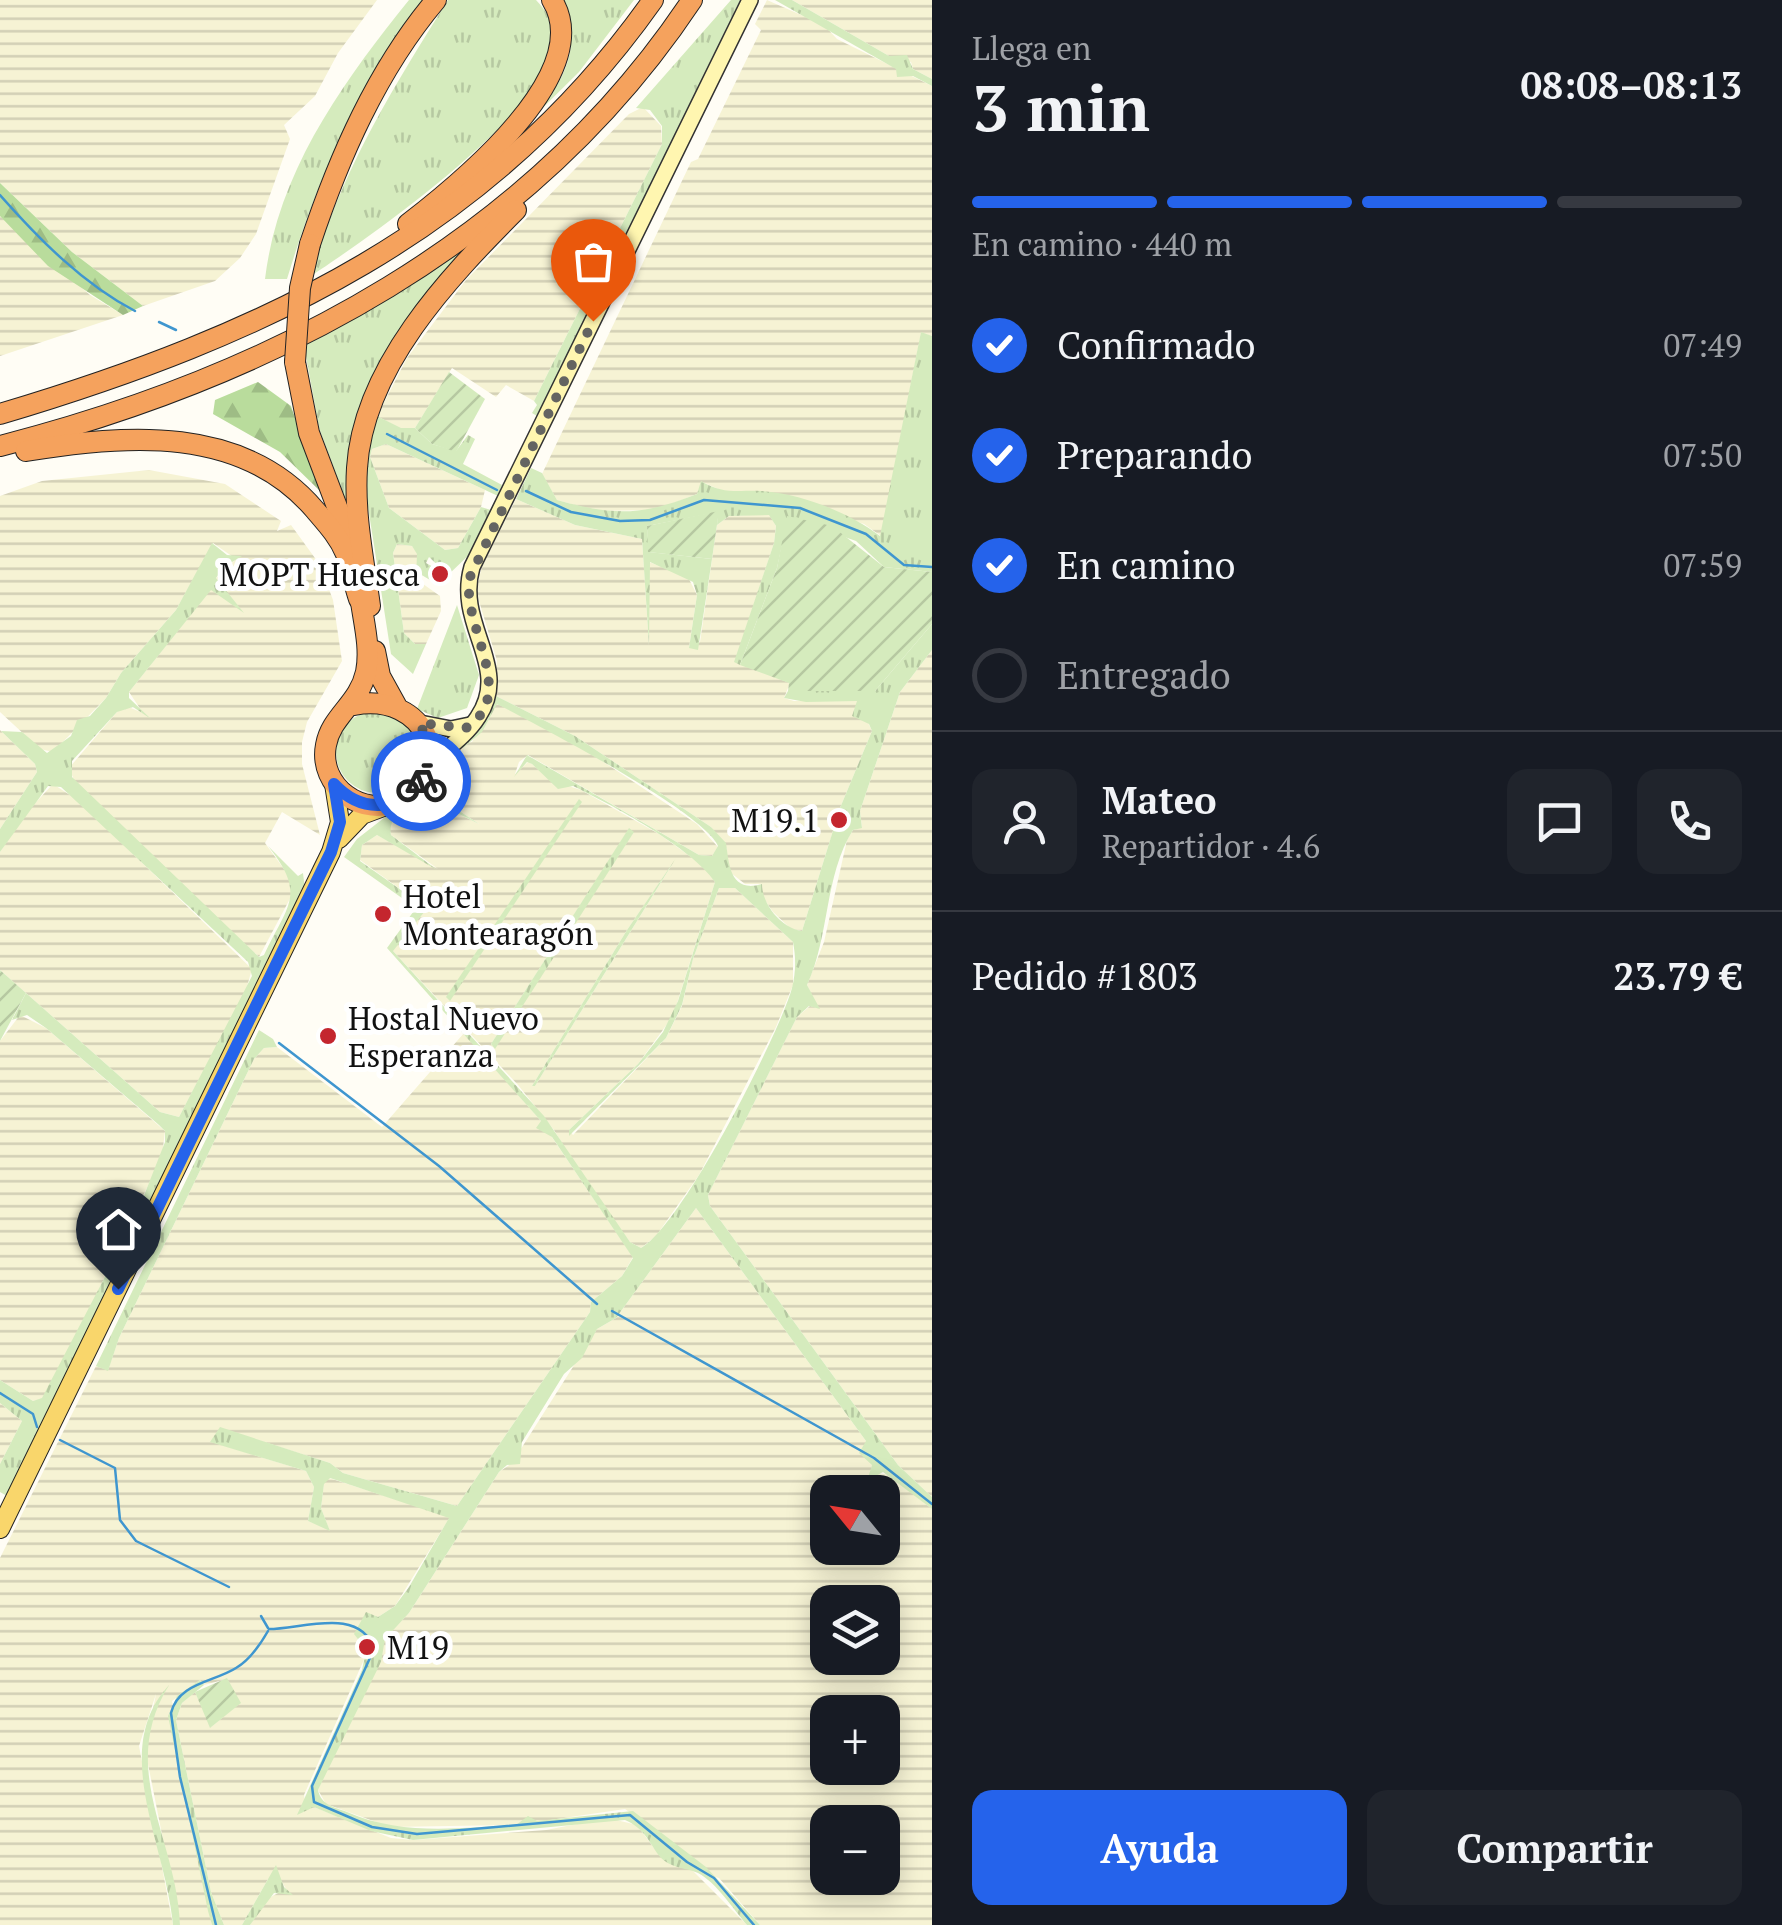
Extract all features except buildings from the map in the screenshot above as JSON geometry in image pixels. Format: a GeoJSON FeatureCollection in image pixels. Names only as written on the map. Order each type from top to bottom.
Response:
{"type":"FeatureCollection","features":[{"type":"Feature","properties":{"kind":"highway"},"geometry":{"type":"LineString","coordinates":[[366,608],[356,553],[314,450],[295,362],[300,288],[310,244],[356,130],[393,60],[436,0]]}},
{"type":"Feature","properties":{"kind":"highway"},"geometry":{"type":"LineString","coordinates":[[287,308],[369,254],[426,210],[516,121],[545,87],[563,48],[562,19],[552,0]]}},
{"type":"Feature","properties":{"kind":"highway"},"geometry":{"type":"LineString","coordinates":[[0,414],[80,389],[287,308],[363,267],[486,183],[553,122],[619,48],[653,0]]}},
{"type":"Feature","properties":{"kind":"highway"},"geometry":{"type":"LineString","coordinates":[[372,676],[354,705],[336,721],[325,746],[325,759],[334,784],[364,804],[387,805],[414,792],[428,766],[430,750],[420,723],[396,705],[372,676],[357,516],[357,464],[380,390],[419,321],[455,274],[566,160],[634,79],[692,0]]}},
{"type":"Feature","properties":{"kind":"highway"},"geometry":{"type":"LineString","coordinates":[[0,446],[130,410],[208,381],[364,304],[492,216],[568,148],[634,79]]}},
{"type":"Feature","properties":{"kind":"highway"},"geometry":{"type":"LineString","coordinates":[[0,457],[63,445],[144,439],[233,452],[260,464],[302,494],[334,531],[366,608]]}},
{"type":"Feature","properties":{"kind":"highway"},"geometry":{"type":"LineString","coordinates":[[354,705],[396,705]]}},
{"type":"Feature","properties":{"kind":"main road"},"geometry":{"type":"LineString","coordinates":[[331,852],[340,822],[334,784]]}},
{"type":"Feature","properties":{"kind":"main road"},"geometry":{"type":"LineString","coordinates":[[0,1529],[331,852],[347,827],[387,805]]}},
{"type":"Feature","properties":{"kind":"street"},"geometry":{"type":"LineString","coordinates":[[428,766],[474,723],[488,694],[490,674],[468,610],[472,567],[750,0]]}},
{"type":"Feature","properties":{"kind":"street"},"geometry":{"type":"LineString","coordinates":[[420,723],[459,729],[474,723]]}},
{"type":"Feature","properties":{"kind":"shaded area"},"geometry":{"type":"Polygon","coordinates":[[[0,0],[377,0],[338,53],[315,96],[284,125],[290,139],[256,234],[240,258],[215,281],[143,306],[72,252],[0,183],[0,0]]]}},
{"type":"Feature","properties":{"kind":"shaded area"},"geometry":{"type":"Polygon","coordinates":[[[767,0],[824,25],[837,39],[932,86],[932,336],[921,333],[881,536],[864,524],[761,491],[732,495],[702,482],[697,494],[656,510],[596,511],[557,500],[542,474],[691,162],[698,159],[761,30],[755,24],[767,0]]]}},
{"type":"Feature","properties":{"kind":"shaded area"},"geometry":{"type":"Polygon","coordinates":[[[792,0],[932,0],[932,79],[913,69],[911,62],[889,56],[792,0]]]}},
{"type":"Feature","properties":{"kind":"shaded area"},"geometry":{"type":"Polygon","coordinates":[[[643,107],[661,126],[662,144],[534,401],[506,385],[496,397],[452,368],[415,428],[401,429],[377,416],[407,358],[466,280],[629,114],[643,107]]]}},
{"type":"Feature","properties":{"kind":"shaded area"},"geometry":{"type":"Polygon","coordinates":[[[0,216],[90,295],[123,315],[0,356],[0,216]]]}},
{"type":"Feature","properties":{"kind":"shaded area"},"geometry":{"type":"Polygon","coordinates":[[[386,444],[485,490],[481,507],[458,548],[445,550],[389,508],[370,457],[372,449],[386,444]]]}},
{"type":"Feature","properties":{"kind":"shaded area"},"geometry":{"type":"Polygon","coordinates":[[[149,470],[225,484],[281,521],[277,531],[291,525],[320,565],[333,600],[342,661],[307,722],[302,742],[302,764],[320,835],[282,812],[265,843],[289,876],[293,893],[259,957],[77,787],[69,768],[117,712],[126,706],[143,713],[129,692],[211,589],[235,604],[216,578],[236,559],[213,543],[176,610],[121,673],[106,698],[53,752],[40,749],[0,712],[0,496],[42,481],[149,470]]]}},
{"type":"Feature","properties":{"kind":"shaded area"},"geometry":{"type":"Polygon","coordinates":[[[516,499],[575,525],[642,539],[649,645],[649,562],[688,577],[697,595],[689,648],[700,642],[717,525],[729,516],[769,514],[776,526],[774,543],[735,662],[790,683],[784,698],[858,701],[872,731],[840,808],[802,931],[791,929],[773,912],[762,896],[762,884],[745,884],[731,873],[725,865],[727,849],[711,827],[575,736],[494,695],[497,661],[476,591],[482,566],[516,499]]]}},
{"type":"Feature","properties":{"kind":"shaded area"},"geometry":{"type":"Polygon","coordinates":[[[397,544],[412,546],[418,554],[416,579],[440,596],[441,611],[426,644],[415,644],[404,633],[393,553],[397,544]]]}},
{"type":"Feature","properties":{"kind":"shaded area"},"geometry":{"type":"Polygon","coordinates":[[[932,650],[932,1497],[898,1465],[710,1206],[708,1195],[797,1017],[810,1006],[818,1008],[807,985],[824,942],[847,840],[853,830],[862,827],[860,811],[900,692],[932,650]]]}},
{"type":"Feature","properties":{"kind":"shaded area"},"geometry":{"type":"Polygon","coordinates":[[[496,703],[572,741],[697,824],[718,847],[712,856],[699,855],[528,755],[519,762],[515,774],[528,762],[550,780],[581,790],[659,834],[705,867],[715,882],[673,1016],[638,1064],[569,1130],[573,1135],[666,1038],[682,1006],[693,959],[719,888],[735,888],[793,942],[793,985],[776,1027],[699,1175],[656,1236],[641,1248],[630,1242],[588,1186],[554,1130],[518,1085],[392,950],[436,897],[418,902],[360,860],[362,845],[377,835],[438,869],[391,835],[389,827],[399,813],[425,797],[479,824],[428,790],[434,766],[459,744],[472,742],[496,703]],[[629,829],[491,1044],[494,1048],[633,833],[629,829]],[[673,863],[627,930],[532,1086],[535,1086],[673,863]]]}},
{"type":"Feature","properties":{"kind":"shaded area"},"geometry":{"type":"Polygon","coordinates":[[[0,730],[35,764],[37,772],[0,829],[0,730]]]}},
{"type":"Feature","properties":{"kind":"shaded area"},"geometry":{"type":"Polygon","coordinates":[[[53,784],[76,799],[252,969],[246,990],[179,1117],[160,1112],[0,970],[0,852],[25,814],[53,784]]]}},
{"type":"Feature","properties":{"kind":"shaded area"},"geometry":{"type":"Polygon","coordinates":[[[20,1015],[46,1028],[165,1131],[162,1156],[83,1323],[42,1399],[33,1401],[0,1380],[0,1041],[20,1015]]]}},
{"type":"Feature","properties":{"kind":"shaded area"},"geometry":{"type":"Polygon","coordinates":[[[464,1033],[541,1121],[633,1257],[622,1276],[591,1302],[590,1312],[457,1506],[343,1473],[330,1463],[220,1428],[212,1442],[306,1471],[314,1487],[308,1521],[329,1529],[321,1508],[324,1483],[329,1478],[450,1517],[395,1606],[378,1617],[366,1613],[355,1634],[366,1655],[304,1795],[306,1809],[314,1807],[391,1838],[413,1840],[546,1830],[608,1818],[637,1825],[657,1852],[667,1838],[625,1809],[516,1825],[390,1827],[326,1804],[318,1790],[384,1639],[409,1613],[499,1472],[512,1463],[597,1329],[616,1318],[696,1208],[866,1441],[872,1465],[870,1475],[810,1475],[810,1565],[900,1565],[900,1483],[932,1509],[932,1925],[760,1925],[719,1878],[693,1871],[747,1925],[250,1925],[265,1900],[282,1891],[289,1894],[279,1877],[268,1879],[242,1925],[224,1925],[211,1892],[176,1720],[182,1703],[195,1692],[211,1727],[240,1703],[227,1679],[204,1685],[200,1680],[172,1701],[212,1925],[180,1925],[145,1749],[156,1694],[139,1746],[173,1925],[0,1925],[0,1558],[96,1366],[108,1370],[119,1338],[254,1059],[264,1048],[277,1047],[382,1127],[464,1033]]]}},
{"type":"Feature","properties":{"kind":"shaded area"},"geometry":{"type":"Polygon","coordinates":[[[0,1403],[22,1421],[0,1464],[0,1403]]]}},
{"type":"Feature","properties":{"kind":"green space"},"geometry":{"type":"Polygon","coordinates":[[[409,0],[423,0],[379,65],[343,133],[312,204],[287,279],[265,279],[284,201],[317,130],[360,63],[409,0]]]}},
{"type":"Feature","properties":{"kind":"green space"},"geometry":{"type":"Polygon","coordinates":[[[448,0],[536,0],[550,18],[554,34],[544,70],[522,102],[453,171],[311,276],[353,167],[448,0]]]}},
{"type":"Feature","properties":{"kind":"green space"},"geometry":{"type":"Polygon","coordinates":[[[562,0],[634,0],[579,72],[491,159],[541,106],[565,69],[571,48],[570,25],[562,0]]]}},
{"type":"Feature","properties":{"kind":"green space"},"geometry":{"type":"Polygon","coordinates":[[[731,0],[742,0],[537,416],[532,413],[537,405],[534,401],[662,144],[662,126],[650,110],[636,108],[731,0]]]}},
{"type":"Feature","properties":{"kind":"green space"},"geometry":{"type":"Polygon","coordinates":[[[775,0],[792,0],[889,56],[907,55],[913,69],[932,79],[932,86],[913,76],[897,77],[896,69],[775,0]]]}},
{"type":"Feature","properties":{"kind":"green space"},"geometry":{"type":"Polygon","coordinates":[[[0,183],[72,252],[143,306],[123,315],[48,266],[0,216],[0,183]]]}},
{"type":"Feature","properties":{"kind":"green space"},"geometry":{"type":"Polygon","coordinates":[[[497,220],[365,396],[352,434],[346,480],[349,509],[319,428],[304,345],[415,279],[497,220]]]}},
{"type":"Feature","properties":{"kind":"green space"},"geometry":{"type":"Polygon","coordinates":[[[921,332],[932,336],[932,572],[884,567],[856,541],[788,517],[777,568],[740,665],[734,662],[774,543],[776,526],[769,515],[729,516],[717,525],[718,512],[647,526],[649,552],[712,559],[698,650],[689,648],[697,595],[693,582],[650,562],[649,645],[642,539],[575,525],[516,499],[531,468],[542,473],[557,500],[612,511],[643,510],[677,501],[697,494],[701,481],[724,490],[762,491],[808,500],[854,519],[880,536],[921,332]]]}},
{"type":"Feature","properties":{"kind":"green space"},"geometry":{"type":"Polygon","coordinates":[[[449,372],[485,399],[456,452],[432,444],[415,428],[449,372]]]}},
{"type":"Feature","properties":{"kind":"green space"},"geometry":{"type":"Polygon","coordinates":[[[258,382],[291,406],[320,491],[280,452],[213,414],[215,400],[258,382]]]}},
{"type":"Feature","properties":{"kind":"green space"},"geometry":{"type":"Polygon","coordinates":[[[377,416],[401,428],[415,428],[432,444],[456,451],[468,435],[475,439],[463,464],[502,485],[498,496],[386,444],[372,449],[370,457],[389,508],[445,550],[458,548],[481,507],[491,510],[470,554],[448,575],[429,557],[426,563],[437,569],[430,580],[420,574],[416,579],[417,554],[412,546],[397,544],[393,553],[404,633],[415,644],[426,644],[413,674],[391,654],[366,494],[365,460],[377,416]]]}},
{"type":"Feature","properties":{"kind":"green space"},"geometry":{"type":"Polygon","coordinates":[[[719,511],[712,559],[648,552],[647,526],[719,511]]]}},
{"type":"Feature","properties":{"kind":"green space"},"geometry":{"type":"Polygon","coordinates":[[[787,516],[832,526],[884,567],[932,572],[932,624],[875,691],[788,691],[789,683],[740,665],[777,568],[787,516]]]}},
{"type":"Feature","properties":{"kind":"green space"},"geometry":{"type":"Polygon","coordinates":[[[212,543],[227,555],[242,556],[224,567],[216,578],[244,613],[211,590],[129,692],[129,698],[151,719],[133,707],[117,712],[72,761],[72,777],[259,957],[264,955],[290,900],[287,877],[268,846],[298,876],[303,873],[305,890],[7,1496],[0,1492],[0,1464],[22,1421],[0,1403],[0,1380],[33,1401],[42,1398],[134,1221],[165,1142],[165,1131],[159,1125],[46,1028],[27,1015],[12,1020],[26,993],[160,1112],[179,1117],[252,976],[248,962],[61,787],[48,786],[0,852],[0,829],[37,772],[35,764],[1,731],[22,732],[47,753],[71,736],[77,720],[90,716],[121,673],[176,610],[212,543]]]}},
{"type":"Feature","properties":{"kind":"green space"},"geometry":{"type":"Polygon","coordinates":[[[457,605],[479,675],[467,708],[438,718],[417,709],[457,605]]]}},
{"type":"Feature","properties":{"kind":"green space"},"geometry":{"type":"Polygon","coordinates":[[[932,624],[932,650],[900,692],[860,811],[862,828],[853,830],[837,867],[820,947],[807,985],[820,1009],[809,1006],[797,1017],[708,1195],[710,1206],[898,1465],[932,1497],[932,1509],[900,1485],[900,1475],[869,1475],[872,1465],[859,1453],[866,1441],[696,1208],[616,1318],[597,1329],[582,1358],[564,1374],[522,1442],[520,1464],[507,1465],[499,1472],[409,1613],[385,1639],[381,1662],[318,1790],[333,1807],[368,1820],[409,1827],[516,1825],[528,1816],[537,1821],[633,1811],[706,1867],[760,1925],[747,1925],[712,1883],[698,1873],[666,1862],[640,1830],[625,1820],[413,1840],[371,1831],[314,1807],[297,1815],[362,1670],[366,1650],[354,1634],[366,1612],[378,1617],[395,1606],[449,1518],[330,1478],[324,1484],[321,1508],[330,1531],[308,1521],[314,1487],[306,1471],[210,1442],[220,1427],[330,1463],[343,1473],[457,1506],[590,1312],[591,1302],[622,1276],[633,1258],[552,1137],[536,1128],[541,1121],[387,948],[416,908],[344,857],[357,839],[416,793],[428,790],[479,824],[425,797],[396,816],[391,835],[437,870],[377,835],[362,845],[360,861],[418,902],[437,896],[393,951],[544,1116],[630,1242],[641,1248],[680,1205],[703,1169],[769,1046],[792,988],[793,942],[735,888],[719,888],[693,959],[682,1005],[666,1038],[569,1136],[569,1130],[638,1064],[663,1032],[678,1001],[715,882],[688,855],[650,828],[573,786],[558,789],[532,764],[527,762],[514,777],[527,755],[699,855],[712,856],[718,846],[706,831],[652,791],[497,704],[482,732],[463,748],[459,744],[494,695],[575,736],[711,827],[726,843],[730,867],[737,880],[751,886],[762,884],[774,914],[802,931],[840,808],[872,731],[869,724],[852,716],[857,701],[806,702],[784,698],[788,691],[875,691],[932,624]]]}},
{"type":"Feature","properties":{"kind":"green space"},"geometry":{"type":"Polygon","coordinates":[[[377,711],[393,714],[406,723],[415,736],[415,768],[406,781],[393,790],[377,793],[361,790],[348,781],[339,768],[336,752],[339,736],[348,723],[361,714],[377,711]]]}},
{"type":"Feature","properties":{"kind":"green space"},"geometry":{"type":"Polygon","coordinates":[[[579,799],[582,802],[450,1001],[446,997],[579,799]]]}},
{"type":"Feature","properties":{"kind":"green space"},"geometry":{"type":"Polygon","coordinates":[[[629,828],[634,832],[495,1049],[491,1044],[629,828]]]}},
{"type":"Feature","properties":{"kind":"green space"},"geometry":{"type":"Polygon","coordinates":[[[676,858],[535,1086],[532,1086],[627,930],[676,858]]]}},
{"type":"Feature","properties":{"kind":"green space"},"geometry":{"type":"Polygon","coordinates":[[[0,970],[26,993],[0,1041],[0,970]]]}},
{"type":"Feature","properties":{"kind":"green space"},"geometry":{"type":"Polygon","coordinates":[[[259,1030],[273,1039],[277,1047],[264,1048],[254,1059],[119,1338],[108,1371],[96,1366],[259,1030]]]}},
{"type":"Feature","properties":{"kind":"green space"},"geometry":{"type":"Polygon","coordinates":[[[227,1678],[241,1703],[210,1728],[195,1692],[227,1678]]]}},
{"type":"Feature","properties":{"kind":"green space"},"geometry":{"type":"Polygon","coordinates":[[[200,1680],[204,1685],[182,1703],[176,1720],[211,1892],[224,1925],[212,1925],[208,1911],[168,1716],[177,1696],[200,1680]]]}},
{"type":"Feature","properties":{"kind":"green space"},"geometry":{"type":"Polygon","coordinates":[[[169,1685],[154,1716],[148,1746],[149,1775],[177,1893],[180,1925],[173,1925],[142,1768],[143,1739],[152,1711],[169,1685]]]}},
{"type":"Feature","properties":{"kind":"green space"},"geometry":{"type":"Polygon","coordinates":[[[276,1865],[284,1887],[293,1895],[274,1893],[250,1925],[242,1925],[276,1865]]]}},
{"type":"Feature","properties":{"kind":"waterway"},"geometry":{"type":"LineString","coordinates":[[0,195],[63,259],[97,288],[135,311]]}},
{"type":"Feature","properties":{"kind":"waterway"},"geometry":{"type":"LineString","coordinates":[[159,322],[176,330]]}},
{"type":"Feature","properties":{"kind":"waterway"},"geometry":{"type":"LineString","coordinates":[[387,434],[497,490]]}},
{"type":"Feature","properties":{"kind":"waterway"},"geometry":{"type":"LineString","coordinates":[[526,491],[571,512],[620,521],[650,520],[704,500],[800,508],[866,534],[904,565],[932,567]]}},
{"type":"Feature","properties":{"kind":"waterway"},"geometry":{"type":"LineString","coordinates":[[279,1043],[439,1166],[597,1304]]}},
{"type":"Feature","properties":{"kind":"waterway"},"geometry":{"type":"LineString","coordinates":[[612,1311],[874,1458],[932,1504]]}},
{"type":"Feature","properties":{"kind":"waterway"},"geometry":{"type":"LineString","coordinates":[[0,1393],[33,1414],[37,1427]]}},
{"type":"Feature","properties":{"kind":"waterway"},"geometry":{"type":"LineString","coordinates":[[60,1440],[115,1468],[120,1520],[136,1541],[229,1587]]}},
{"type":"Feature","properties":{"kind":"waterway"},"geometry":{"type":"LineString","coordinates":[[261,1616],[268,1628]]}},
{"type":"Feature","properties":{"kind":"waterway"},"geometry":{"type":"LineString","coordinates":[[269,1629],[343,1624],[367,1636],[374,1649],[312,1786],[314,1802],[372,1827],[417,1834],[630,1815],[687,1862],[714,1878],[754,1925]]}},
{"type":"Feature","properties":{"kind":"waterway"},"geometry":{"type":"LineString","coordinates":[[216,1925],[180,1777],[171,1713],[189,1689],[246,1661],[268,1631]]}},
{"type":"Feature","properties":{"kind":"way so far"},"geometry":{"type":"LineString","coordinates":[[421,781],[430,750],[420,723],[466,728],[474,723],[484,706],[490,674],[470,622],[467,601],[472,567],[593,321]]}},
{"type":"Feature","properties":{"kind":"place","name":"MOPT Huesca"},"geometry":{"type":"Point","coordinates":[440,574]}},
{"type":"Feature","properties":{"kind":"place","name":"M19.1"},"geometry":{"type":"Point","coordinates":[839,820]}},
{"type":"Feature","properties":{"kind":"place","name":"Hotel Montearagón"},"geometry":{"type":"Point","coordinates":[383,914]}},
{"type":"Feature","properties":{"kind":"place","name":"Hostal Nuevo Esperanza"},"geometry":{"type":"Point","coordinates":[328,1036]}},
{"type":"Feature","properties":{"kind":"place","name":"M19"},"geometry":{"type":"Point","coordinates":[367,1647]}},
{"type":"Feature","properties":{"kind":"route"},"geometry":{"type":"LineString","coordinates":[[118,1289],[331,852],[341,808],[334,784],[352,800],[375,806],[401,800],[414,792],[421,781]]}}]}
